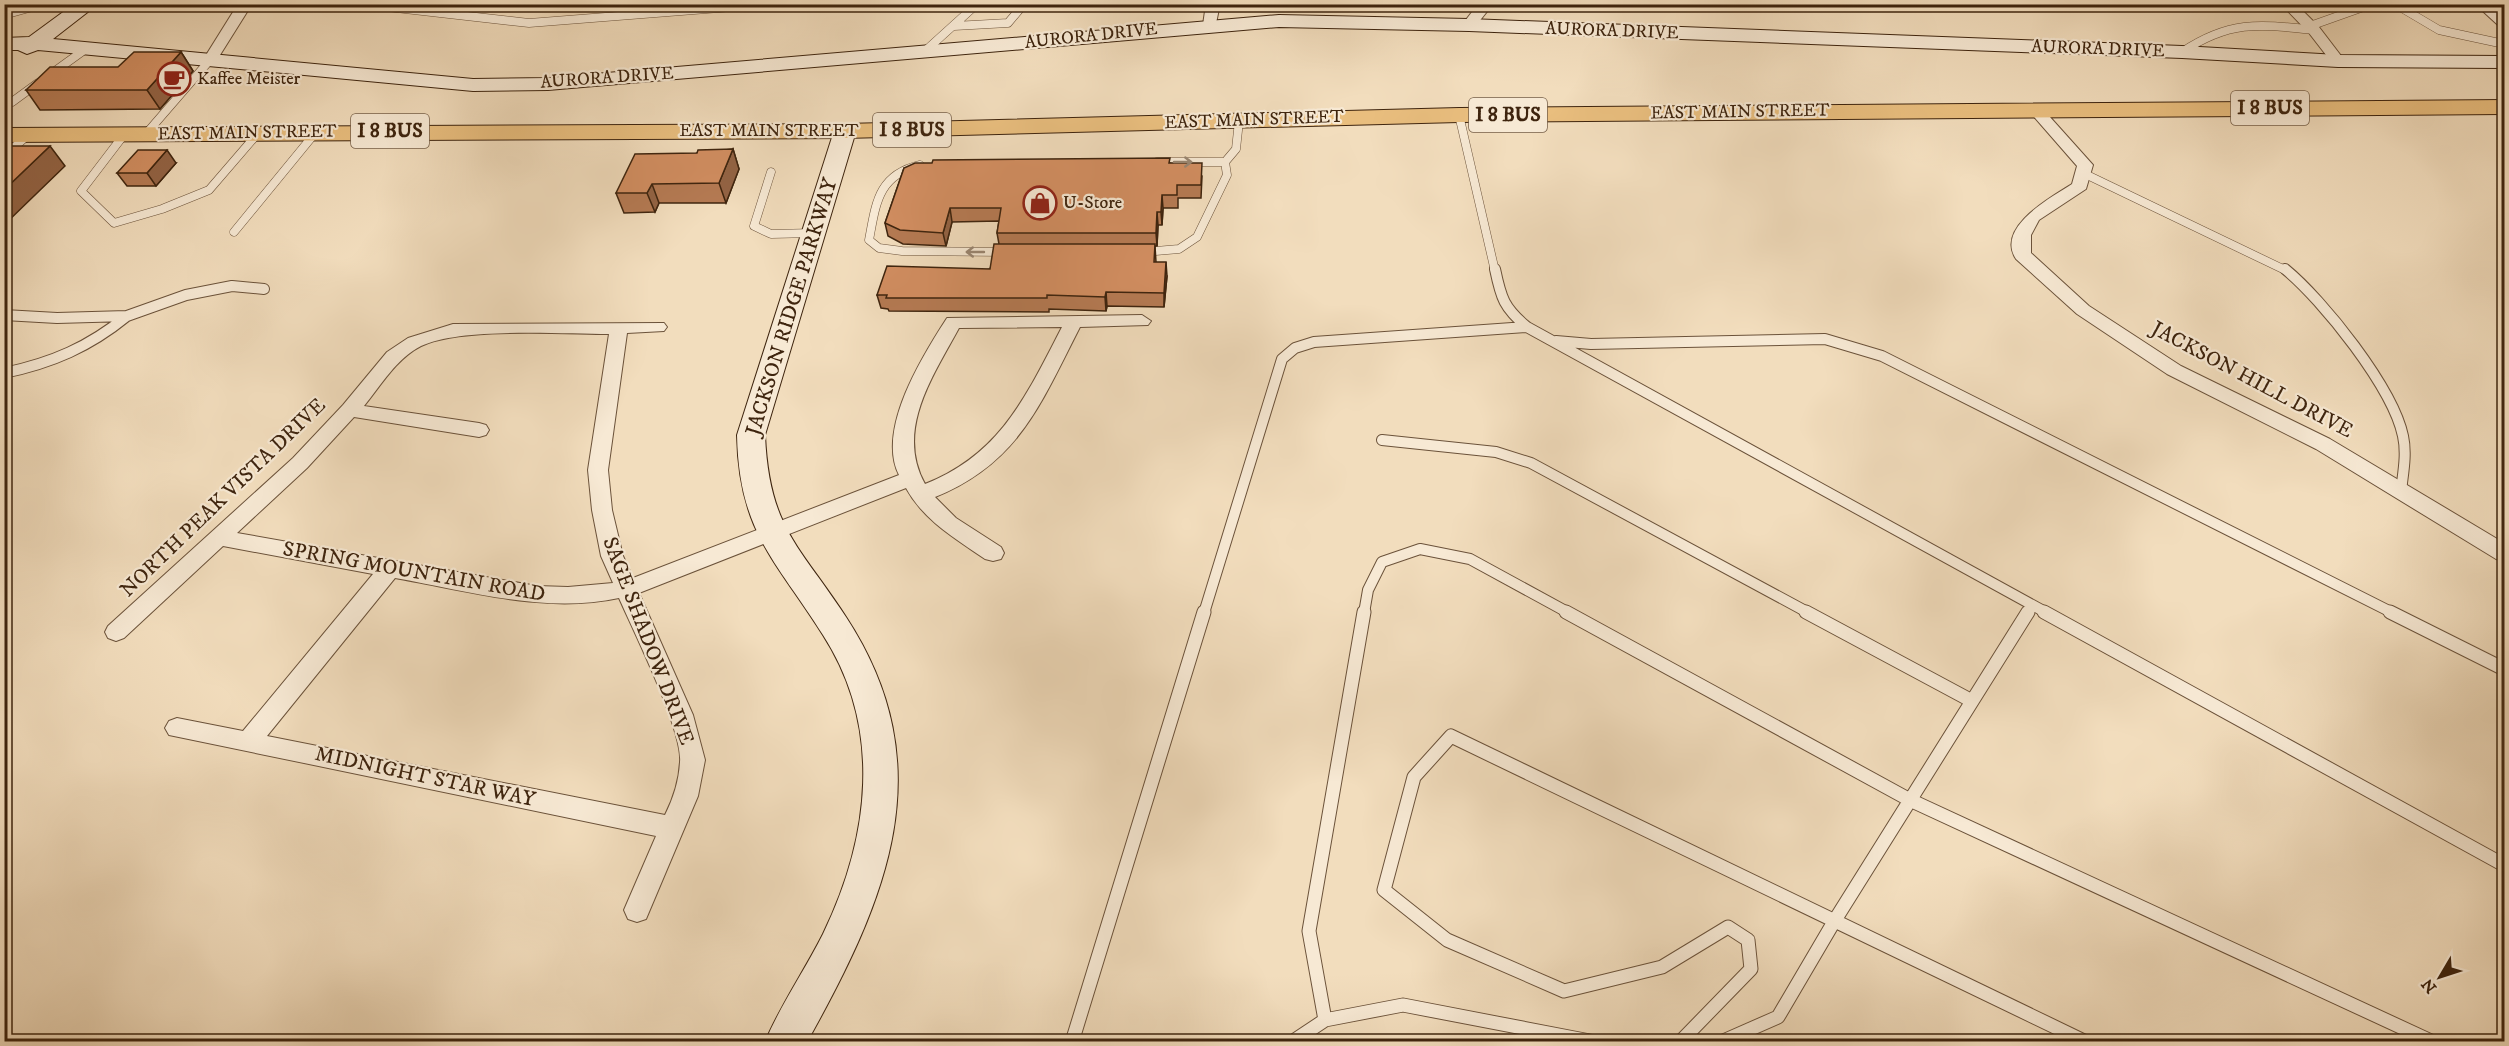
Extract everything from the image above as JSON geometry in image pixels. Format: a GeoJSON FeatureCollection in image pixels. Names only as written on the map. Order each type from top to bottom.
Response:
{"type":"FeatureCollection","features":[{"type":"Feature","properties":{"kind":"main road","name":"EAST MAIN STREET"},"geometry":{"type":"LineString","coordinates":[[16,135],[134,136],[259,132],[845,131],[1459,115],[2505,107]]}},
{"type":"Feature","properties":{"kind":"street"},"geometry":{"type":"LineString","coordinates":[[4,64],[88,4]]}},
{"type":"Feature","properties":{"kind":"street"},"geometry":{"type":"LineString","coordinates":[[210,60],[245,4]]}},
{"type":"Feature","properties":{"kind":"street"},"geometry":{"type":"LineString","coordinates":[[1469,25],[1485,4]]}},
{"type":"Feature","properties":{"kind":"street"},"geometry":{"type":"LineString","coordinates":[[2288,4],[2312,28],[2338,61]]}},
{"type":"Feature","properties":{"kind":"street"},"geometry":{"type":"LineString","coordinates":[[2482,4],[2505,23]]}},
{"type":"Feature","properties":{"kind":"street","name":"AURORA DRIVE"},"geometry":{"type":"LineString","coordinates":[[4,44],[34,43],[473,85],[548,84],[924,52],[1211,15],[1279,21],[1469,25],[2182,52],[2338,61],[2505,62]]}},
{"type":"Feature","properties":{"kind":"street"},"geometry":{"type":"LineString","coordinates":[[2036,110],[2085,165],[2083,173]]}},
{"type":"Feature","properties":{"kind":"street","name":"JACKSON RIDGE PARKWAY"},"geometry":{"type":"LineString","coordinates":[[785,1041],[845,927],[864,884],[876,842],[881,809],[882,761],[877,722],[869,689],[853,653],[808,592],[772,533],[756,499],[750,465],[751,435],[845,131]]}},
{"type":"Feature","properties":{"kind":"street","name":"JACKSON HILL DRIVE"},"geometry":{"type":"LineString","coordinates":[[2083,173],[2080,186],[2033,217],[2022,235],[2022,255],[2083,310],[2174,370],[2323,444],[2505,553]]}},
{"type":"Feature","properties":{"kind":"street","name":"SPRING MOUNTAIN ROAD"},"geometry":{"type":"LineString","coordinates":[[220,538],[537,595],[572,596],[625,589],[658,579],[772,533],[916,486],[972,471],[1011,432],[1028,409],[1074,321]]}},
{"type":"Feature","properties":{"kind":"street"},"geometry":{"type":"LineString","coordinates":[[993,553],[945,521],[916,486],[903,461],[903,425],[908,408],[953,322],[1142,321]]}},
{"type":"Feature","properties":{"kind":"street","name":"NORTH PEAK VISTA DRIVE"},"geometry":{"type":"LineString","coordinates":[[116,632],[322,441],[394,356],[430,335],[453,330],[658,327]]}},
{"type":"Feature","properties":{"kind":"street","name":"SAGE SHADOW DRIVE"},"geometry":{"type":"LineString","coordinates":[[619,328],[598,470],[606,532],[625,589],[681,715],[690,741],[693,760],[691,777],[673,828],[637,910]]}},
{"type":"Feature","properties":{"kind":"street"},"geometry":{"type":"LineString","coordinates":[[350,410],[479,430]]}},
{"type":"Feature","properties":{"kind":"street"},"geometry":{"type":"LineString","coordinates":[[249,741],[390,569]]}},
{"type":"Feature","properties":{"kind":"street","name":"MIDNIGHT STAR WAY"},"geometry":{"type":"LineString","coordinates":[[177,728],[673,828]]}},
{"type":"Feature","properties":{"kind":"lane"},"geometry":{"type":"LineString","coordinates":[[4,15],[43,4]]}},
{"type":"Feature","properties":{"kind":"lane"},"geometry":{"type":"LineString","coordinates":[[361,4],[528,24],[770,4]]}},
{"type":"Feature","properties":{"kind":"lane"},"geometry":{"type":"LineString","coordinates":[[924,52],[977,4]]}},
{"type":"Feature","properties":{"kind":"lane"},"geometry":{"type":"LineString","coordinates":[[954,26],[1008,23],[1024,4]]}},
{"type":"Feature","properties":{"kind":"lane"},"geometry":{"type":"LineString","coordinates":[[2182,52],[2205,35],[2245,23],[2312,28],[2372,4]]}},
{"type":"Feature","properties":{"kind":"lane"},"geometry":{"type":"LineString","coordinates":[[2396,4],[2439,30],[2505,44]]}},
{"type":"Feature","properties":{"kind":"lane"},"geometry":{"type":"LineString","coordinates":[[12,102],[87,48]]}},
{"type":"Feature","properties":{"kind":"lane"},"geometry":{"type":"LineString","coordinates":[[210,60],[81,191],[114,222],[162,209],[208,190],[259,132]]}},
{"type":"Feature","properties":{"kind":"lane"},"geometry":{"type":"LineString","coordinates":[[1459,115],[1502,301],[1510,314],[1527,327],[2505,865]]}},
{"type":"Feature","properties":{"kind":"lane"},"geometry":{"type":"LineString","coordinates":[[1138,252],[1171,252],[1190,246],[1197,237],[1227,175],[1225,162],[1236,149],[1239,121]]}},
{"type":"Feature","properties":{"kind":"lane"},"geometry":{"type":"LineString","coordinates":[[234,232],[316,132]]}},
{"type":"Feature","properties":{"kind":"lane"},"geometry":{"type":"LineString","coordinates":[[4,156],[16,135]]}},
{"type":"Feature","properties":{"kind":"lane"},"geometry":{"type":"LineString","coordinates":[[1142,162],[1225,162]]}},
{"type":"Feature","properties":{"kind":"lane"},"geometry":{"type":"LineString","coordinates":[[933,164],[906,167],[891,174],[876,204],[869,240],[879,248],[902,251],[1012,252]]}},
{"type":"Feature","properties":{"kind":"lane"},"geometry":{"type":"LineString","coordinates":[[771,172],[754,226],[771,234],[814,233]]}},
{"type":"Feature","properties":{"kind":"lane"},"geometry":{"type":"LineString","coordinates":[[2083,173],[2286,270],[2310,292],[2393,404],[2405,449],[2401,491]]}},
{"type":"Feature","properties":{"kind":"lane"},"geometry":{"type":"LineString","coordinates":[[4,315],[57,318],[127,316],[186,295],[232,286],[264,289]]}},
{"type":"Feature","properties":{"kind":"lane"},"geometry":{"type":"LineString","coordinates":[[4,373],[49,365],[100,339],[127,316]]}},
{"type":"Feature","properties":{"kind":"lane"},"geometry":{"type":"LineString","coordinates":[[1072,1041],[1282,359],[1295,348],[1314,342],[1527,327]]}},
{"type":"Feature","properties":{"kind":"lane"},"geometry":{"type":"LineString","coordinates":[[1550,340],[1591,344],[1818,339],[1882,356],[2505,669]]}},
{"type":"Feature","properties":{"kind":"lane"},"geometry":{"type":"LineString","coordinates":[[1382,440],[1496,452],[1531,463],[1972,701]]}},
{"type":"Feature","properties":{"kind":"lane"},"geometry":{"type":"LineString","coordinates":[[1325,1020],[1309,931],[1368,590],[1382,562],[1420,549],[1470,560],[1910,800],[2433,1041]]}},
{"type":"Feature","properties":{"kind":"lane"},"geometry":{"type":"LineString","coordinates":[[1721,1041],[1778,1017],[1835,920],[2032,605]]}},
{"type":"Feature","properties":{"kind":"lane"},"geometry":{"type":"LineString","coordinates":[[1680,1041],[1750,969],[1748,940],[1728,927],[1662,968],[1564,991],[1447,940],[1384,890],[1414,777],[1451,736],[2086,1041]]}},
{"type":"Feature","properties":{"kind":"lane"},"geometry":{"type":"LineString","coordinates":[[1292,1041],[1325,1020],[1403,1005],[1594,1041]]}},
{"type":"Feature","properties":{"kind":"building"},"geometry":{"type":"Polygon","coordinates":[[[134,52],[181,52],[147,90],[26,90],[50,67],[118,67],[134,52]]]}},
{"type":"Feature","properties":{"kind":"building"},"geometry":{"type":"Polygon","coordinates":[[[4,146],[50,146],[4,190],[4,146]]]}},
{"type":"Feature","properties":{"kind":"building"},"geometry":{"type":"Polygon","coordinates":[[[733,149],[719,183],[652,184],[647,193],[616,193],[635,154],[697,153],[698,150],[733,149]]]}},
{"type":"Feature","properties":{"kind":"building"},"geometry":{"type":"Polygon","coordinates":[[[138,150],[167,150],[147,173],[117,173],[138,150]]]}},
{"type":"Feature","properties":{"kind":"building","name":"U-Store"},"geometry":{"type":"Polygon","coordinates":[[[1170,158],[1169,163],[1202,163],[1201,185],[1177,185],[1177,195],[1162,195],[1161,212],[1157,212],[1156,233],[997,233],[1001,208],[950,208],[943,233],[900,230],[885,223],[904,168],[915,163],[932,163],[933,160],[1170,158]]]}},
{"type":"Feature","properties":{"kind":"building"},"geometry":{"type":"Polygon","coordinates":[[[994,244],[1155,244],[1154,262],[1166,262],[1164,293],[1106,292],[1105,297],[1047,295],[1047,298],[886,298],[887,295],[877,295],[887,266],[990,269],[994,244]]]}},
{"type":"Feature","properties":{"kind":"place","name":"Kaffee Meister"},"geometry":{"type":"Point","coordinates":[174,79]}},
{"type":"Feature","properties":{"kind":"place","name":"U-Store"},"geometry":{"type":"Point","coordinates":[1040,203]}}]}
